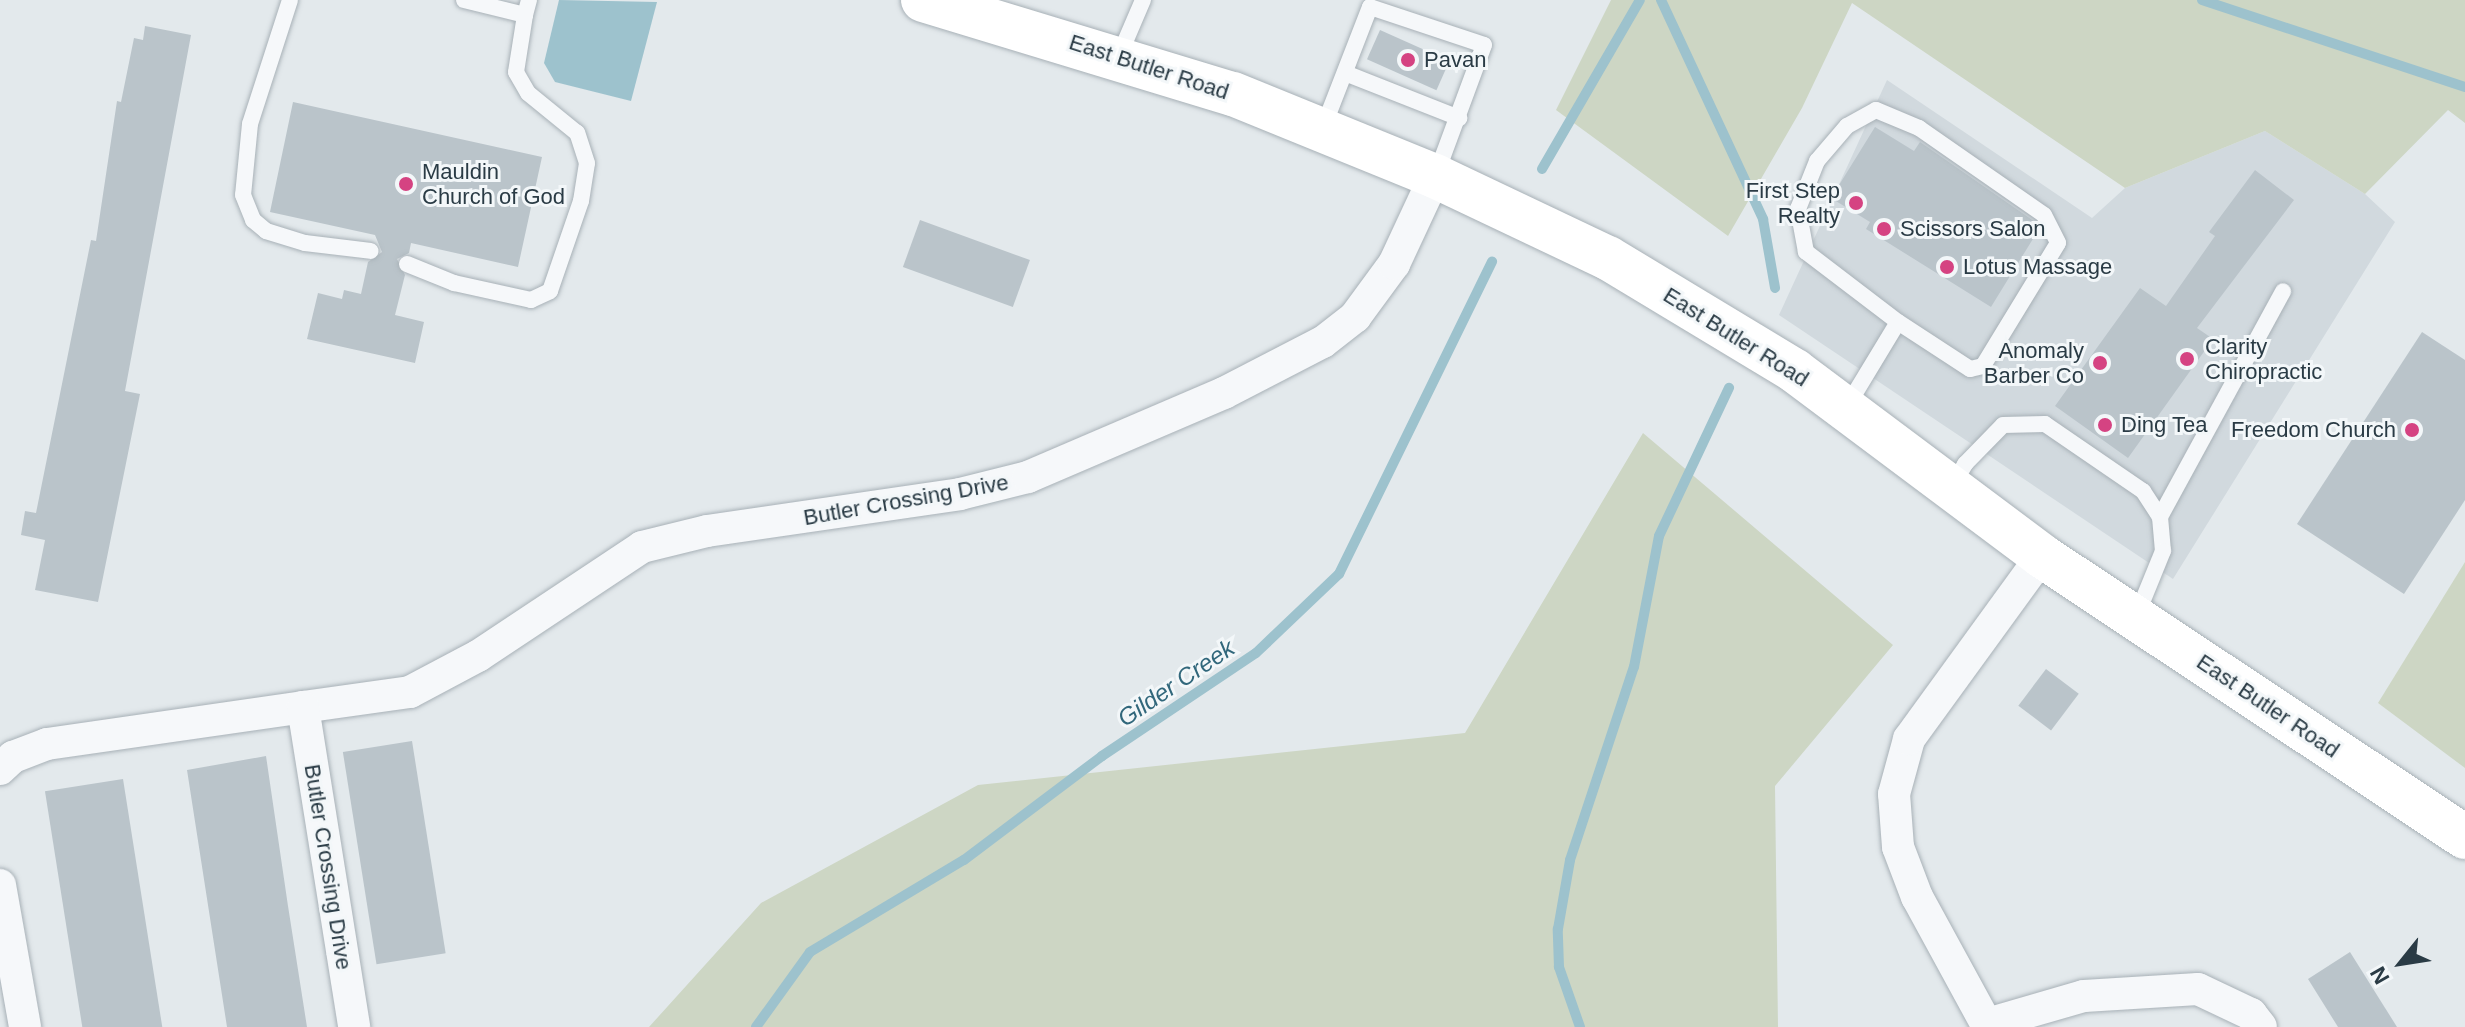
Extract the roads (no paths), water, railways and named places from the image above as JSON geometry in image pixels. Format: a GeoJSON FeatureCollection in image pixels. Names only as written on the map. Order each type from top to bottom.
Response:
{"type":"FeatureCollection","features":[{"type":"Feature","properties":{"kind":"main road","name":"East Butler Road"},"geometry":{"type":"LineString","coordinates":[[923,0],[1119,56],[1322,129],[1435,176],[1608,258],[1785,364],[2042,556],[2465,837]]}},
{"type":"Feature","properties":{"kind":"street","name":"Butler Crossing Drive"},"geometry":{"type":"LineString","coordinates":[[0,769],[13,757],[47,744],[410,692],[478,656],[642,547],[707,531],[960,494],[1014,480],[1095,451],[1224,393],[1323,342],[1355,317],[1394,264],[1435,176]]}},
{"type":"Feature","properties":{"kind":"street"},"geometry":{"type":"LineString","coordinates":[[2042,556],[1909,739],[1891,815],[1898,847],[1917,897],[1988,1026],[2084,996],[2198,989],[2251,1014],[2261,1027]]}},
{"type":"Feature","properties":{"kind":"street","name":"Butler Crossing Drive"},"geometry":{"type":"LineString","coordinates":[[303,707],[354,1027]]}},
{"type":"Feature","properties":{"kind":"street"},"geometry":{"type":"LineString","coordinates":[[0,885],[25,1027]]}},
{"type":"Feature","properties":{"kind":"lane"},"geometry":{"type":"LineString","coordinates":[[290,0],[250,124],[243,195],[253,220],[266,231],[305,243],[371,251]]}},
{"type":"Feature","properties":{"kind":"lane"},"geometry":{"type":"LineString","coordinates":[[407,264],[454,283],[531,300],[550,291],[581,201],[587,163],[577,133],[528,93],[516,72],[527,8],[464,0]]}},
{"type":"Feature","properties":{"kind":"lane"},"geometry":{"type":"LineString","coordinates":[[1119,56],[1143,0]]}},
{"type":"Feature","properties":{"kind":"lane"},"geometry":{"type":"LineString","coordinates":[[1322,129],[1370,7],[1484,45],[1435,176]]}},
{"type":"Feature","properties":{"kind":"lane"},"geometry":{"type":"LineString","coordinates":[[1345,73],[1459,118]]}},
{"type":"Feature","properties":{"kind":"lane"},"geometry":{"type":"LineString","coordinates":[[1876,110],[1919,128],[2044,215],[2058,243],[1983,366],[1970,369],[1898,322],[1806,252],[1798,209],[1817,161],[1847,126],[1876,110]]}},
{"type":"Feature","properties":{"kind":"lane"},"geometry":{"type":"LineString","coordinates":[[2160,517],[2283,291]]}},
{"type":"Feature","properties":{"kind":"lane"},"geometry":{"type":"LineString","coordinates":[[1846,409],[1898,322]]}},
{"type":"Feature","properties":{"kind":"lane"},"geometry":{"type":"LineString","coordinates":[[1951,488],[1965,464],[2003,425],[2045,424],[2143,491],[2160,517],[2163,551],[2135,619]]}},
{"type":"Feature","properties":{"kind":"water"},"geometry":{"type":"Polygon","coordinates":[[[559,0],[657,2],[631,101],[555,82],[544,63],[559,0]]]}},
{"type":"Feature","properties":{"kind":"waterway","name":"Gilder Creek"},"geometry":{"type":"LineString","coordinates":[[1542,169],[1640,0]]}},
{"type":"Feature","properties":{"kind":"waterway"},"geometry":{"type":"LineString","coordinates":[[1661,0],[1763,219],[1775,288]]}},
{"type":"Feature","properties":{"kind":"waterway"},"geometry":{"type":"LineString","coordinates":[[2202,0],[2465,87]]}},
{"type":"Feature","properties":{"kind":"waterway","name":"Gilder Creek"},"geometry":{"type":"LineString","coordinates":[[756,1027],[810,952],[964,860],[1102,756],[1256,653],[1339,574],[1492,261]]}},
{"type":"Feature","properties":{"kind":"waterway"},"geometry":{"type":"LineString","coordinates":[[1580,1027],[1559,967],[1558,929],[1570,860],[1634,667],[1659,536],[1729,388]]}},
{"type":"Feature","properties":{"kind":"place","name":"Pavan"},"geometry":{"type":"Point","coordinates":[1408,60]}},
{"type":"Feature","properties":{"kind":"place","name":"Mauldin Church of God"},"geometry":{"type":"Point","coordinates":[406,184]}},
{"type":"Feature","properties":{"kind":"place","name":"First Step Realty"},"geometry":{"type":"Point","coordinates":[1856,203]}},
{"type":"Feature","properties":{"kind":"place","name":"Scissors Salon"},"geometry":{"type":"Point","coordinates":[1884,229]}},
{"type":"Feature","properties":{"kind":"place","name":"Lotus Massage"},"geometry":{"type":"Point","coordinates":[1947,267]}},
{"type":"Feature","properties":{"kind":"place","name":"Clarity Chiropractic"},"geometry":{"type":"Point","coordinates":[2187,359]}},
{"type":"Feature","properties":{"kind":"place","name":"Anomaly Barber Co"},"geometry":{"type":"Point","coordinates":[2100,363]}},
{"type":"Feature","properties":{"kind":"place","name":"Ding Tea"},"geometry":{"type":"Point","coordinates":[2105,425]}},
{"type":"Feature","properties":{"kind":"place","name":"Freedom Church"},"geometry":{"type":"Point","coordinates":[2412,430]}}]}
